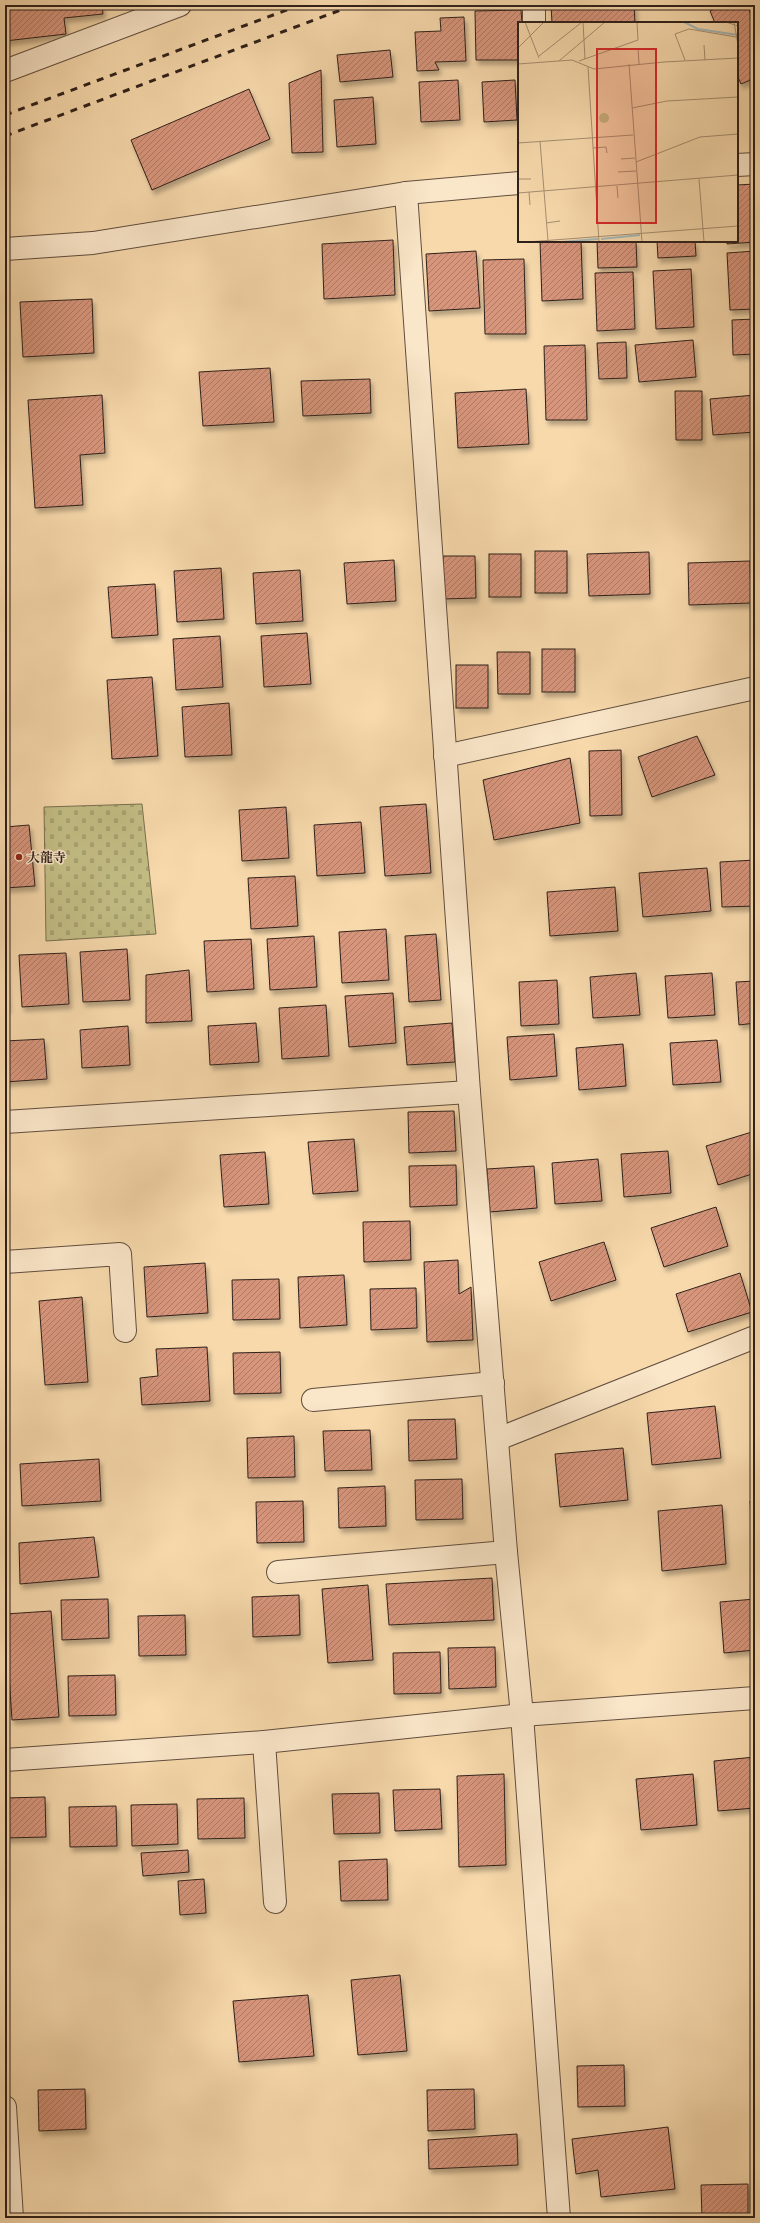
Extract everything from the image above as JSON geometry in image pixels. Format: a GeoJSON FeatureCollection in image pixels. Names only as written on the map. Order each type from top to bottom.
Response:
{"type":"FeatureCollection","features":[{"type":"Feature","properties":{"kind":"street"},"geometry":{"type":"LineString","coordinates":[[5,71],[180,5]]}},
{"type":"Feature","properties":{"kind":"street"},"geometry":{"type":"LineString","coordinates":[[534,5],[534,22]]}},
{"type":"Feature","properties":{"kind":"street"},"geometry":{"type":"LineString","coordinates":[[738,165],[755,164]]}},
{"type":"Feature","properties":{"kind":"street"},"geometry":{"type":"LineString","coordinates":[[5,249],[93,243],[406,193],[518,183]]}},
{"type":"Feature","properties":{"kind":"street"},"geometry":{"type":"LineString","coordinates":[[406,193],[469,1092],[506,1552],[522,1715],[559,2218]]}},
{"type":"Feature","properties":{"kind":"street"},"geometry":{"type":"LineString","coordinates":[[445,756],[755,688]]}},
{"type":"Feature","properties":{"kind":"street"},"geometry":{"type":"LineString","coordinates":[[5,1122],[469,1092]]}},
{"type":"Feature","properties":{"kind":"street"},"geometry":{"type":"LineString","coordinates":[[5,1262],[120,1254],[126,1331]]}},
{"type":"Feature","properties":{"kind":"street"},"geometry":{"type":"LineString","coordinates":[[498,1439],[755,1337]]}},
{"type":"Feature","properties":{"kind":"street"},"geometry":{"type":"LineString","coordinates":[[313,1400],[493,1383]]}},
{"type":"Feature","properties":{"kind":"street"},"geometry":{"type":"LineString","coordinates":[[278,1572],[506,1552]]}},
{"type":"Feature","properties":{"kind":"street"},"geometry":{"type":"LineString","coordinates":[[5,1760],[264,1742],[522,1715],[755,1698]]}},
{"type":"Feature","properties":{"kind":"street"},"geometry":{"type":"LineString","coordinates":[[264,1742],[274,1902]]}},
{"type":"Feature","properties":{"kind":"street"},"geometry":{"type":"LineString","coordinates":[[5,2107],[12,2218]]}},
{"type":"Feature","properties":{"kind":"green space"},"geometry":{"type":"Polygon","coordinates":[[[142,804],[156,934],[46,941],[44,807],[142,804]]]}},
{"type":"Feature","properties":{"kind":"building"},"geometry":{"type":"Polygon","coordinates":[[[5,5],[102,5],[103,14],[64,18],[66,34],[5,41],[5,5]]]}},
{"type":"Feature","properties":{"kind":"building"},"geometry":{"type":"Polygon","coordinates":[[[551,5],[634,5],[635,22],[552,22],[551,5]]]}},
{"type":"Feature","properties":{"kind":"building"},"geometry":{"type":"Polygon","coordinates":[[[724,5],[747,5],[752,17],[755,16],[755,78],[741,84],[738,77],[738,22],[715,22],[710,11],[724,5]]]}},
{"type":"Feature","properties":{"kind":"building"},"geometry":{"type":"Polygon","coordinates":[[[521,10],[522,22],[518,22],[518,60],[476,60],[475,11],[521,10]]]}},
{"type":"Feature","properties":{"kind":"building"},"geometry":{"type":"Polygon","coordinates":[[[464,17],[466,61],[435,62],[439,70],[417,71],[415,32],[441,31],[440,18],[464,17]]]}},
{"type":"Feature","properties":{"kind":"building"},"geometry":{"type":"Polygon","coordinates":[[[390,50],[393,77],[340,82],[337,55],[390,50]]]}},
{"type":"Feature","properties":{"kind":"building"},"geometry":{"type":"Polygon","coordinates":[[[321,70],[323,152],[292,153],[289,83],[321,70]]]}},
{"type":"Feature","properties":{"kind":"building"},"geometry":{"type":"Polygon","coordinates":[[[458,80],[460,120],[421,122],[419,82],[458,80]]]}},
{"type":"Feature","properties":{"kind":"building"},"geometry":{"type":"Polygon","coordinates":[[[515,80],[517,120],[484,122],[482,82],[515,80]]]}},
{"type":"Feature","properties":{"kind":"building"},"geometry":{"type":"Polygon","coordinates":[[[249,89],[270,139],[152,190],[131,140],[249,89]]]}},
{"type":"Feature","properties":{"kind":"building"},"geometry":{"type":"Polygon","coordinates":[[[373,97],[376,144],[337,147],[334,100],[373,97]]]}},
{"type":"Feature","properties":{"kind":"building"},"geometry":{"type":"Polygon","coordinates":[[[755,184],[755,242],[727,244],[727,242],[738,242],[738,185],[755,184]]]}},
{"type":"Feature","properties":{"kind":"building"},"geometry":{"type":"Polygon","coordinates":[[[393,240],[395,295],[324,299],[322,244],[393,240]]]}},
{"type":"Feature","properties":{"kind":"building"},"geometry":{"type":"Polygon","coordinates":[[[540,242],[581,242],[583,299],[542,301],[540,242]]]}},
{"type":"Feature","properties":{"kind":"building"},"geometry":{"type":"Polygon","coordinates":[[[597,242],[636,242],[637,267],[598,268],[597,242]]]}},
{"type":"Feature","properties":{"kind":"building"},"geometry":{"type":"Polygon","coordinates":[[[657,242],[695,242],[696,256],[658,258],[657,242]]]}},
{"type":"Feature","properties":{"kind":"building"},"geometry":{"type":"Polygon","coordinates":[[[476,251],[480,308],[429,311],[426,254],[476,251]]]}},
{"type":"Feature","properties":{"kind":"building"},"geometry":{"type":"Polygon","coordinates":[[[755,251],[755,309],[730,310],[727,253],[755,251]]]}},
{"type":"Feature","properties":{"kind":"building"},"geometry":{"type":"Polygon","coordinates":[[[524,259],[526,334],[485,334],[483,260],[524,259]]]}},
{"type":"Feature","properties":{"kind":"building"},"geometry":{"type":"Polygon","coordinates":[[[691,269],[694,327],[656,329],[653,271],[691,269]]]}},
{"type":"Feature","properties":{"kind":"building"},"geometry":{"type":"Polygon","coordinates":[[[633,272],[635,329],[597,331],[595,273],[633,272]]]}},
{"type":"Feature","properties":{"kind":"building"},"geometry":{"type":"Polygon","coordinates":[[[92,299],[94,353],[23,357],[20,302],[92,299]]]}},
{"type":"Feature","properties":{"kind":"building"},"geometry":{"type":"Polygon","coordinates":[[[755,319],[755,354],[733,355],[732,320],[755,319]]]}},
{"type":"Feature","properties":{"kind":"building"},"geometry":{"type":"Polygon","coordinates":[[[693,340],[696,377],[639,382],[635,345],[693,340]]]}},
{"type":"Feature","properties":{"kind":"building"},"geometry":{"type":"Polygon","coordinates":[[[626,342],[627,378],[599,379],[597,343],[626,342]]]}},
{"type":"Feature","properties":{"kind":"building"},"geometry":{"type":"Polygon","coordinates":[[[585,345],[587,420],[546,420],[544,346],[585,345]]]}},
{"type":"Feature","properties":{"kind":"building"},"geometry":{"type":"Polygon","coordinates":[[[270,368],[274,422],[203,426],[199,372],[270,368]]]}},
{"type":"Feature","properties":{"kind":"building"},"geometry":{"type":"Polygon","coordinates":[[[370,379],[371,413],[303,416],[301,381],[370,379]]]}},
{"type":"Feature","properties":{"kind":"building"},"geometry":{"type":"Polygon","coordinates":[[[526,389],[529,444],[458,448],[455,393],[526,389]]]}},
{"type":"Feature","properties":{"kind":"building"},"geometry":{"type":"Polygon","coordinates":[[[675,391],[702,391],[702,440],[676,440],[675,391]]]}},
{"type":"Feature","properties":{"kind":"building"},"geometry":{"type":"Polygon","coordinates":[[[102,395],[105,453],[80,455],[83,505],[35,508],[28,400],[102,395]]]}},
{"type":"Feature","properties":{"kind":"building"},"geometry":{"type":"Polygon","coordinates":[[[755,395],[755,432],[713,435],[710,399],[755,395]]]}},
{"type":"Feature","properties":{"kind":"building"},"geometry":{"type":"Polygon","coordinates":[[[535,551],[567,551],[567,593],[535,593],[535,551]]]}},
{"type":"Feature","properties":{"kind":"building"},"geometry":{"type":"Polygon","coordinates":[[[649,552],[650,594],[589,596],[587,554],[649,552]]]}},
{"type":"Feature","properties":{"kind":"building"},"geometry":{"type":"Polygon","coordinates":[[[489,554],[521,554],[521,597],[489,597],[489,554]]]}},
{"type":"Feature","properties":{"kind":"building"},"geometry":{"type":"Polygon","coordinates":[[[443,556],[475,556],[476,598],[443,599],[443,556]]]}},
{"type":"Feature","properties":{"kind":"building"},"geometry":{"type":"Polygon","coordinates":[[[394,560],[396,601],[347,604],[344,563],[394,560]]]}},
{"type":"Feature","properties":{"kind":"building"},"geometry":{"type":"Polygon","coordinates":[[[750,561],[751,603],[689,605],[688,563],[750,561]]]}},
{"type":"Feature","properties":{"kind":"building"},"geometry":{"type":"Polygon","coordinates":[[[221,568],[224,619],[177,622],[174,571],[221,568]]]}},
{"type":"Feature","properties":{"kind":"building"},"geometry":{"type":"Polygon","coordinates":[[[300,570],[303,621],[256,624],[253,573],[300,570]]]}},
{"type":"Feature","properties":{"kind":"building"},"geometry":{"type":"Polygon","coordinates":[[[155,584],[158,635],[112,638],[108,587],[155,584]]]}},
{"type":"Feature","properties":{"kind":"building"},"geometry":{"type":"Polygon","coordinates":[[[307,633],[311,684],[264,687],[261,636],[307,633]]]}},
{"type":"Feature","properties":{"kind":"building"},"geometry":{"type":"Polygon","coordinates":[[[220,636],[223,687],[176,690],[173,639],[220,636]]]}},
{"type":"Feature","properties":{"kind":"building"},"geometry":{"type":"Polygon","coordinates":[[[542,649],[575,649],[575,692],[542,692],[542,649]]]}},
{"type":"Feature","properties":{"kind":"building"},"geometry":{"type":"Polygon","coordinates":[[[497,652],[530,652],[530,694],[498,694],[497,652]]]}},
{"type":"Feature","properties":{"kind":"building"},"geometry":{"type":"Polygon","coordinates":[[[456,665],[488,665],[488,708],[456,708],[456,665]]]}},
{"type":"Feature","properties":{"kind":"building"},"geometry":{"type":"Polygon","coordinates":[[[152,677],[158,756],[112,759],[107,680],[152,677]]]}},
{"type":"Feature","properties":{"kind":"building"},"geometry":{"type":"Polygon","coordinates":[[[229,703],[232,755],[185,757],[182,707],[229,703]]]}},
{"type":"Feature","properties":{"kind":"building"},"geometry":{"type":"Polygon","coordinates":[[[697,736],[715,775],[652,797],[638,757],[697,736]]]}},
{"type":"Feature","properties":{"kind":"building"},"geometry":{"type":"Polygon","coordinates":[[[621,750],[622,815],[590,816],[589,751],[621,750]]]}},
{"type":"Feature","properties":{"kind":"building"},"geometry":{"type":"Polygon","coordinates":[[[570,758],[580,823],[494,840],[483,780],[570,758]]]}},
{"type":"Feature","properties":{"kind":"building"},"geometry":{"type":"Polygon","coordinates":[[[426,804],[431,873],[385,876],[380,807],[426,804]]]}},
{"type":"Feature","properties":{"kind":"building"},"geometry":{"type":"Polygon","coordinates":[[[286,807],[289,858],[242,861],[239,810],[286,807]]]}},
{"type":"Feature","properties":{"kind":"building"},"geometry":{"type":"Polygon","coordinates":[[[361,822],[365,873],[317,876],[314,825],[361,822]]]}},
{"type":"Feature","properties":{"kind":"building","name":"大龍寺"},"geometry":{"type":"Polygon","coordinates":[[[29,825],[35,886],[5,888],[5,827],[29,825]]]}},
{"type":"Feature","properties":{"kind":"building"},"geometry":{"type":"Polygon","coordinates":[[[755,860],[755,906],[722,907],[720,862],[755,860]]]}},
{"type":"Feature","properties":{"kind":"building"},"geometry":{"type":"Polygon","coordinates":[[[707,868],[711,911],[643,917],[639,873],[707,868]]]}},
{"type":"Feature","properties":{"kind":"building"},"geometry":{"type":"Polygon","coordinates":[[[295,876],[298,926],[251,929],[248,878],[295,876]]]}},
{"type":"Feature","properties":{"kind":"building"},"geometry":{"type":"Polygon","coordinates":[[[615,887],[618,931],[550,936],[547,892],[615,887]]]}},
{"type":"Feature","properties":{"kind":"building"},"geometry":{"type":"Polygon","coordinates":[[[386,929],[389,980],[342,983],[339,932],[386,929]]]}},
{"type":"Feature","properties":{"kind":"building"},"geometry":{"type":"Polygon","coordinates":[[[436,934],[441,1000],[409,1002],[405,936],[436,934]]]}},
{"type":"Feature","properties":{"kind":"building"},"geometry":{"type":"Polygon","coordinates":[[[314,936],[317,987],[270,990],[267,939],[314,936]]]}},
{"type":"Feature","properties":{"kind":"building"},"geometry":{"type":"Polygon","coordinates":[[[251,939],[254,989],[207,992],[204,941],[251,939]]]}},
{"type":"Feature","properties":{"kind":"building"},"geometry":{"type":"Polygon","coordinates":[[[127,949],[130,1000],[83,1002],[80,952],[127,949]]]}},
{"type":"Feature","properties":{"kind":"building"},"geometry":{"type":"Polygon","coordinates":[[[66,953],[69,1004],[22,1007],[19,955],[66,953]]]}},
{"type":"Feature","properties":{"kind":"building"},"geometry":{"type":"Polygon","coordinates":[[[5,957],[8,1008],[5,1009],[5,957]]]}},
{"type":"Feature","properties":{"kind":"building"},"geometry":{"type":"Polygon","coordinates":[[[189,970],[192,1021],[146,1023],[146,975],[189,970]]]}},
{"type":"Feature","properties":{"kind":"building"},"geometry":{"type":"Polygon","coordinates":[[[636,973],[640,1015],[593,1018],[590,977],[636,973]]]}},
{"type":"Feature","properties":{"kind":"building"},"geometry":{"type":"Polygon","coordinates":[[[712,973],[715,1015],[668,1018],[665,976],[712,973]]]}},
{"type":"Feature","properties":{"kind":"building"},"geometry":{"type":"Polygon","coordinates":[[[557,980],[559,1024],[521,1026],[519,982],[557,980]]]}},
{"type":"Feature","properties":{"kind":"building"},"geometry":{"type":"Polygon","coordinates":[[[755,981],[755,1023],[739,1025],[736,982],[755,981]]]}},
{"type":"Feature","properties":{"kind":"building"},"geometry":{"type":"Polygon","coordinates":[[[393,993],[396,1043],[349,1047],[345,996],[393,993]]]}},
{"type":"Feature","properties":{"kind":"building"},"geometry":{"type":"Polygon","coordinates":[[[326,1005],[329,1056],[282,1059],[279,1008],[326,1005]]]}},
{"type":"Feature","properties":{"kind":"building"},"geometry":{"type":"Polygon","coordinates":[[[256,1023],[259,1062],[210,1065],[208,1026],[256,1023]]]}},
{"type":"Feature","properties":{"kind":"building"},"geometry":{"type":"Polygon","coordinates":[[[452,1023],[455,1062],[407,1065],[404,1027],[452,1023]]]}},
{"type":"Feature","properties":{"kind":"building"},"geometry":{"type":"Polygon","coordinates":[[[128,1026],[130,1065],[82,1068],[80,1030],[128,1026]]]}},
{"type":"Feature","properties":{"kind":"building"},"geometry":{"type":"Polygon","coordinates":[[[554,1034],[557,1076],[510,1080],[507,1037],[554,1034]]]}},
{"type":"Feature","properties":{"kind":"building"},"geometry":{"type":"Polygon","coordinates":[[[44,1039],[47,1079],[5,1082],[5,1041],[44,1039]]]}},
{"type":"Feature","properties":{"kind":"building"},"geometry":{"type":"Polygon","coordinates":[[[717,1040],[721,1082],[673,1085],[670,1043],[717,1040]]]}},
{"type":"Feature","properties":{"kind":"building"},"geometry":{"type":"Polygon","coordinates":[[[623,1044],[626,1086],[579,1090],[576,1048],[623,1044]]]}},
{"type":"Feature","properties":{"kind":"building"},"geometry":{"type":"Polygon","coordinates":[[[454,1111],[456,1151],[409,1153],[408,1112],[454,1111]]]}},
{"type":"Feature","properties":{"kind":"building"},"geometry":{"type":"Polygon","coordinates":[[[755,1131],[755,1173],[718,1185],[706,1146],[755,1131]]]}},
{"type":"Feature","properties":{"kind":"building"},"geometry":{"type":"Polygon","coordinates":[[[354,1139],[358,1191],[313,1194],[308,1142],[354,1139]]]}},
{"type":"Feature","properties":{"kind":"building"},"geometry":{"type":"Polygon","coordinates":[[[668,1151],[671,1193],[624,1197],[621,1154],[668,1151]]]}},
{"type":"Feature","properties":{"kind":"building"},"geometry":{"type":"Polygon","coordinates":[[[265,1152],[269,1204],[224,1207],[220,1155],[265,1152]]]}},
{"type":"Feature","properties":{"kind":"building"},"geometry":{"type":"Polygon","coordinates":[[[598,1159],[602,1201],[555,1204],[552,1163],[598,1159]]]}},
{"type":"Feature","properties":{"kind":"building"},"geometry":{"type":"Polygon","coordinates":[[[456,1165],[457,1205],[410,1207],[409,1166],[456,1165]]]}},
{"type":"Feature","properties":{"kind":"building"},"geometry":{"type":"Polygon","coordinates":[[[534,1166],[537,1208],[490,1212],[487,1169],[534,1166]]]}},
{"type":"Feature","properties":{"kind":"building"},"geometry":{"type":"Polygon","coordinates":[[[716,1207],[728,1246],[664,1267],[651,1228],[716,1207]]]}},
{"type":"Feature","properties":{"kind":"building"},"geometry":{"type":"Polygon","coordinates":[[[410,1221],[411,1260],[364,1262],[363,1222],[410,1221]]]}},
{"type":"Feature","properties":{"kind":"building"},"geometry":{"type":"Polygon","coordinates":[[[604,1242],[616,1280],[551,1301],[539,1262],[604,1242]]]}},
{"type":"Feature","properties":{"kind":"building"},"geometry":{"type":"Polygon","coordinates":[[[458,1260],[459,1294],[471,1287],[473,1340],[427,1342],[424,1262],[458,1260]]]}},
{"type":"Feature","properties":{"kind":"building"},"geometry":{"type":"Polygon","coordinates":[[[205,1263],[208,1313],[147,1317],[144,1267],[205,1263]]]}},
{"type":"Feature","properties":{"kind":"building"},"geometry":{"type":"Polygon","coordinates":[[[740,1273],[752,1312],[688,1332],[676,1294],[740,1273]]]}},
{"type":"Feature","properties":{"kind":"building"},"geometry":{"type":"Polygon","coordinates":[[[344,1275],[347,1325],[300,1328],[298,1277],[344,1275]]]}},
{"type":"Feature","properties":{"kind":"building"},"geometry":{"type":"Polygon","coordinates":[[[279,1279],[280,1319],[233,1320],[232,1280],[279,1279]]]}},
{"type":"Feature","properties":{"kind":"building"},"geometry":{"type":"Polygon","coordinates":[[[416,1288],[417,1328],[371,1330],[370,1289],[416,1288]]]}},
{"type":"Feature","properties":{"kind":"building"},"geometry":{"type":"Polygon","coordinates":[[[82,1297],[88,1382],[45,1385],[39,1301],[82,1297]]]}},
{"type":"Feature","properties":{"kind":"building"},"geometry":{"type":"Polygon","coordinates":[[[207,1347],[210,1401],[142,1405],[140,1378],[158,1376],[156,1349],[207,1347]]]}},
{"type":"Feature","properties":{"kind":"building"},"geometry":{"type":"Polygon","coordinates":[[[280,1352],[281,1393],[234,1394],[233,1353],[280,1352]]]}},
{"type":"Feature","properties":{"kind":"building"},"geometry":{"type":"Polygon","coordinates":[[[715,1406],[721,1458],[652,1465],[647,1413],[715,1406]]]}},
{"type":"Feature","properties":{"kind":"building"},"geometry":{"type":"Polygon","coordinates":[[[455,1419],[457,1459],[409,1461],[408,1420],[455,1419]]]}},
{"type":"Feature","properties":{"kind":"building"},"geometry":{"type":"Polygon","coordinates":[[[370,1430],[372,1470],[325,1471],[323,1431],[370,1430]]]}},
{"type":"Feature","properties":{"kind":"building"},"geometry":{"type":"Polygon","coordinates":[[[294,1436],[295,1477],[248,1478],[247,1438],[294,1436]]]}},
{"type":"Feature","properties":{"kind":"building"},"geometry":{"type":"Polygon","coordinates":[[[623,1448],[628,1500],[560,1507],[555,1454],[623,1448]]]}},
{"type":"Feature","properties":{"kind":"building"},"geometry":{"type":"Polygon","coordinates":[[[99,1459],[101,1501],[22,1506],[20,1464],[99,1459]]]}},
{"type":"Feature","properties":{"kind":"building"},"geometry":{"type":"Polygon","coordinates":[[[462,1479],[463,1519],[416,1520],[415,1480],[462,1479]]]}},
{"type":"Feature","properties":{"kind":"building"},"geometry":{"type":"Polygon","coordinates":[[[385,1486],[386,1526],[339,1528],[338,1488],[385,1486]]]}},
{"type":"Feature","properties":{"kind":"building"},"geometry":{"type":"Polygon","coordinates":[[[303,1501],[304,1542],[257,1543],[256,1502],[303,1501]]]}},
{"type":"Feature","properties":{"kind":"building"},"geometry":{"type":"Polygon","coordinates":[[[750,1501],[755,1501],[755,1552],[754,1552],[750,1501]]]}},
{"type":"Feature","properties":{"kind":"building"},"geometry":{"type":"Polygon","coordinates":[[[722,1505],[726,1564],[662,1571],[658,1511],[722,1505]]]}},
{"type":"Feature","properties":{"kind":"building"},"geometry":{"type":"Polygon","coordinates":[[[94,1537],[99,1577],[20,1584],[19,1543],[94,1537]]]}},
{"type":"Feature","properties":{"kind":"building"},"geometry":{"type":"Polygon","coordinates":[[[492,1578],[494,1620],[389,1625],[386,1584],[492,1578]]]}},
{"type":"Feature","properties":{"kind":"building"},"geometry":{"type":"Polygon","coordinates":[[[368,1585],[373,1660],[328,1663],[322,1589],[368,1585]]]}},
{"type":"Feature","properties":{"kind":"building"},"geometry":{"type":"Polygon","coordinates":[[[299,1595],[300,1635],[253,1637],[252,1597],[299,1595]]]}},
{"type":"Feature","properties":{"kind":"building"},"geometry":{"type":"Polygon","coordinates":[[[108,1599],[109,1638],[62,1640],[61,1600],[108,1599]]]}},
{"type":"Feature","properties":{"kind":"building"},"geometry":{"type":"Polygon","coordinates":[[[755,1599],[755,1650],[724,1653],[720,1602],[755,1599]]]}},
{"type":"Feature","properties":{"kind":"building"},"geometry":{"type":"Polygon","coordinates":[[[51,1611],[59,1717],[12,1720],[5,1614],[51,1611]]]}},
{"type":"Feature","properties":{"kind":"building"},"geometry":{"type":"Polygon","coordinates":[[[185,1615],[186,1655],[139,1656],[138,1616],[185,1615]]]}},
{"type":"Feature","properties":{"kind":"building"},"geometry":{"type":"Polygon","coordinates":[[[495,1647],[496,1687],[449,1689],[448,1648],[495,1647]]]}},
{"type":"Feature","properties":{"kind":"building"},"geometry":{"type":"Polygon","coordinates":[[[440,1652],[441,1693],[394,1694],[393,1653],[440,1652]]]}},
{"type":"Feature","properties":{"kind":"building"},"geometry":{"type":"Polygon","coordinates":[[[115,1675],[116,1715],[69,1716],[68,1676],[115,1675]]]}},
{"type":"Feature","properties":{"kind":"building"},"geometry":{"type":"Polygon","coordinates":[[[755,1757],[755,1808],[718,1811],[714,1761],[755,1757]]]}},
{"type":"Feature","properties":{"kind":"building"},"geometry":{"type":"Polygon","coordinates":[[[504,1774],[506,1865],[459,1867],[457,1776],[504,1774]]]}},
{"type":"Feature","properties":{"kind":"building"},"geometry":{"type":"Polygon","coordinates":[[[693,1774],[697,1825],[641,1830],[636,1779],[693,1774]]]}},
{"type":"Feature","properties":{"kind":"building"},"geometry":{"type":"Polygon","coordinates":[[[440,1789],[442,1829],[395,1831],[393,1790],[440,1789]]]}},
{"type":"Feature","properties":{"kind":"building"},"geometry":{"type":"Polygon","coordinates":[[[379,1793],[380,1833],[334,1834],[332,1794],[379,1793]]]}},
{"type":"Feature","properties":{"kind":"building"},"geometry":{"type":"Polygon","coordinates":[[[45,1797],[46,1837],[5,1838],[5,1798],[45,1797]]]}},
{"type":"Feature","properties":{"kind":"building"},"geometry":{"type":"Polygon","coordinates":[[[244,1798],[245,1838],[198,1839],[197,1799],[244,1798]]]}},
{"type":"Feature","properties":{"kind":"building"},"geometry":{"type":"Polygon","coordinates":[[[177,1804],[178,1844],[132,1846],[131,1805],[177,1804]]]}},
{"type":"Feature","properties":{"kind":"building"},"geometry":{"type":"Polygon","coordinates":[[[116,1806],[117,1846],[70,1847],[69,1807],[116,1806]]]}},
{"type":"Feature","properties":{"kind":"building"},"geometry":{"type":"Polygon","coordinates":[[[188,1850],[189,1872],[143,1876],[141,1853],[188,1850]]]}},
{"type":"Feature","properties":{"kind":"building"},"geometry":{"type":"Polygon","coordinates":[[[387,1859],[388,1900],[341,1901],[339,1861],[387,1859]]]}},
{"type":"Feature","properties":{"kind":"building"},"geometry":{"type":"Polygon","coordinates":[[[204,1879],[206,1913],[180,1915],[178,1881],[204,1879]]]}},
{"type":"Feature","properties":{"kind":"building"},"geometry":{"type":"Polygon","coordinates":[[[400,1975],[407,2051],[358,2055],[351,1980],[400,1975]]]}},
{"type":"Feature","properties":{"kind":"building"},"geometry":{"type":"Polygon","coordinates":[[[308,1995],[314,2056],[239,2062],[233,2001],[308,1995]]]}},
{"type":"Feature","properties":{"kind":"building"},"geometry":{"type":"Polygon","coordinates":[[[624,2065],[625,2106],[578,2107],[577,2066],[624,2065]]]}},
{"type":"Feature","properties":{"kind":"building"},"geometry":{"type":"Polygon","coordinates":[[[85,2089],[86,2129],[39,2131],[38,2090],[85,2089]]]}},
{"type":"Feature","properties":{"kind":"building"},"geometry":{"type":"Polygon","coordinates":[[[474,2089],[475,2129],[428,2131],[427,2090],[474,2089]]]}},
{"type":"Feature","properties":{"kind":"building"},"geometry":{"type":"Polygon","coordinates":[[[668,2127],[675,2189],[601,2197],[598,2170],[576,2174],[572,2139],[668,2127]]]}},
{"type":"Feature","properties":{"kind":"building"},"geometry":{"type":"Polygon","coordinates":[[[517,2134],[518,2165],[429,2169],[428,2140],[517,2134]]]}},
{"type":"Feature","properties":{"kind":"building"},"geometry":{"type":"Polygon","coordinates":[[[748,2184],[748,2218],[702,2218],[701,2185],[748,2184]]]}},
{"type":"Feature","properties":{"kind":"railway"},"geometry":{"type":"LineString","coordinates":[[5,115],[300,5]]}},
{"type":"Feature","properties":{"kind":"railway"},"geometry":{"type":"LineString","coordinates":[[5,136],[354,5]]}},
{"type":"Feature","properties":{"kind":"place","name":"大龍寺"},"geometry":{"type":"Point","coordinates":[19,857]}}]}
